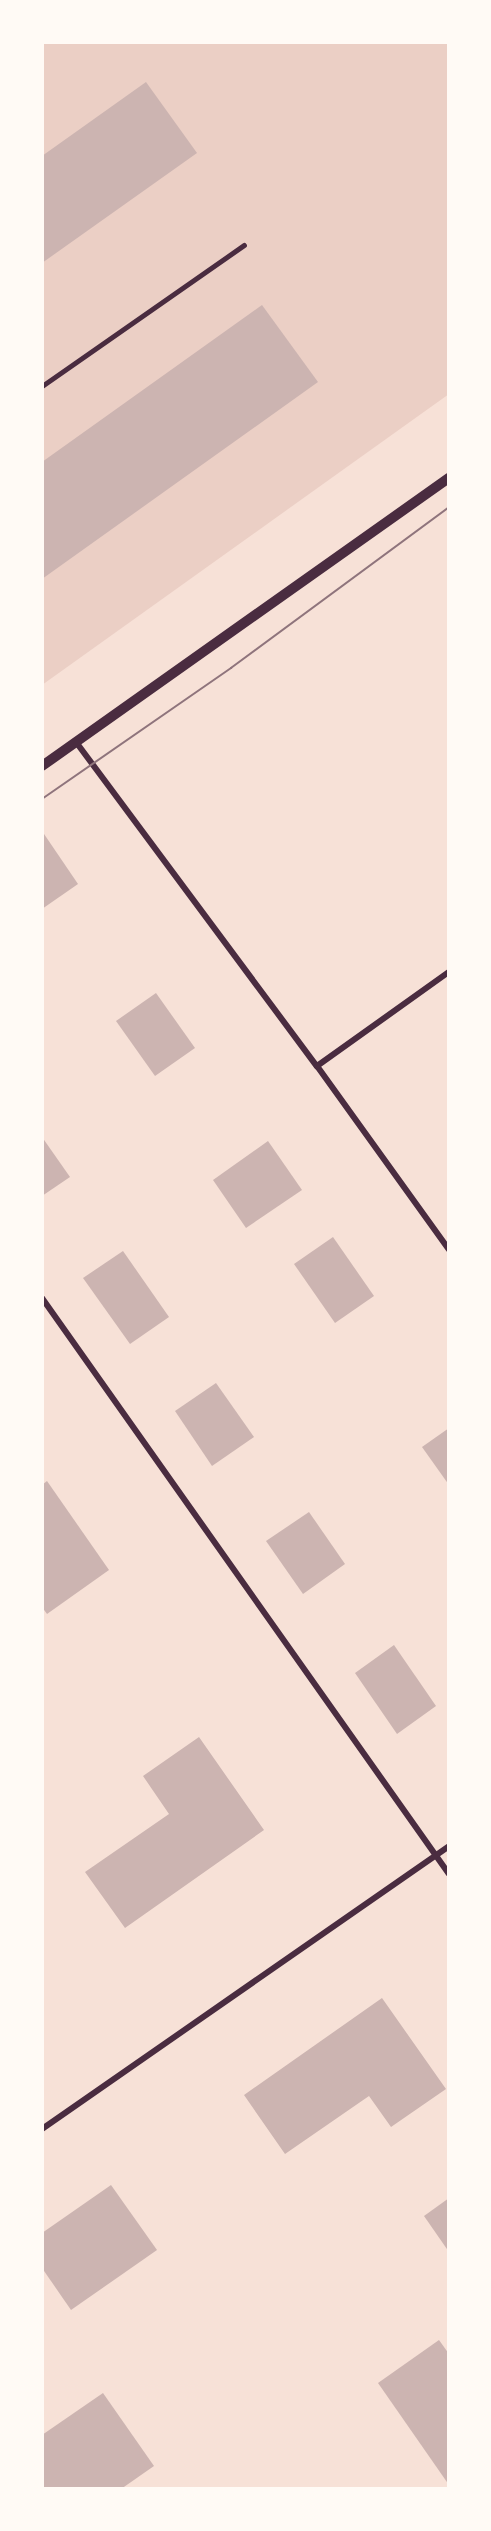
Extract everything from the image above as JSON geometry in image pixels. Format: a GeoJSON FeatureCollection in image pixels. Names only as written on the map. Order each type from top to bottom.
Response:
{"type":"FeatureCollection","features":[{"type":"Feature","properties":{"kind":"street"},"geometry":{"type":"LineString","coordinates":[[42,766],[449,478]]}},
{"type":"Feature","properties":{"kind":"street"},"geometry":{"type":"LineString","coordinates":[[75,741],[317,1066],[449,1250]]}},
{"type":"Feature","properties":{"kind":"street"},"geometry":{"type":"LineString","coordinates":[[317,1066],[449,972]]}},
{"type":"Feature","properties":{"kind":"street"},"geometry":{"type":"LineString","coordinates":[[42,1298],[449,1874]]}},
{"type":"Feature","properties":{"kind":"street"},"geometry":{"type":"LineString","coordinates":[[42,2129],[449,1846]]}},
{"type":"Feature","properties":{"kind":"lane"},"geometry":{"type":"LineString","coordinates":[[42,386],[244,245]]}},
{"type":"Feature","properties":{"kind":"shaded area"},"geometry":{"type":"Polygon","coordinates":[[[42,42],[449,42],[449,394],[42,685],[42,42]]]}},
{"type":"Feature","properties":{"kind":"building"},"geometry":{"type":"Polygon","coordinates":[[[146,82],[197,153],[42,263],[42,156],[146,82]]]}},
{"type":"Feature","properties":{"kind":"building"},"geometry":{"type":"Polygon","coordinates":[[[262,305],[318,382],[42,579],[42,462],[262,305]]]}},
{"type":"Feature","properties":{"kind":"building"},"geometry":{"type":"Polygon","coordinates":[[[42,831],[78,884],[42,909],[42,831]]]}},
{"type":"Feature","properties":{"kind":"building"},"geometry":{"type":"Polygon","coordinates":[[[156,993],[195,1048],[155,1076],[116,1021],[156,993]]]}},
{"type":"Feature","properties":{"kind":"building"},"geometry":{"type":"Polygon","coordinates":[[[42,1137],[70,1177],[42,1196],[42,1137]]]}},
{"type":"Feature","properties":{"kind":"building"},"geometry":{"type":"Polygon","coordinates":[[[268,1141],[302,1190],[246,1228],[213,1180],[268,1141]]]}},
{"type":"Feature","properties":{"kind":"building"},"geometry":{"type":"Polygon","coordinates":[[[333,1237],[374,1296],[335,1323],[294,1264],[333,1237]]]}},
{"type":"Feature","properties":{"kind":"building"},"geometry":{"type":"Polygon","coordinates":[[[123,1251],[169,1317],[130,1344],[83,1278],[123,1251]]]}},
{"type":"Feature","properties":{"kind":"building"},"geometry":{"type":"Polygon","coordinates":[[[216,1383],[254,1437],[212,1466],[175,1411],[216,1383]]]}},
{"type":"Feature","properties":{"kind":"building"},"geometry":{"type":"Polygon","coordinates":[[[449,1428],[449,1485],[422,1447],[449,1428]]]}},
{"type":"Feature","properties":{"kind":"building"},"geometry":{"type":"Polygon","coordinates":[[[47,1481],[109,1570],[47,1614],[42,1607],[42,1485],[47,1481]]]}},
{"type":"Feature","properties":{"kind":"building"},"geometry":{"type":"Polygon","coordinates":[[[309,1512],[345,1564],[303,1594],[266,1541],[309,1512]]]}},
{"type":"Feature","properties":{"kind":"building"},"geometry":{"type":"Polygon","coordinates":[[[394,1645],[436,1706],[397,1734],[355,1673],[394,1645]]]}},
{"type":"Feature","properties":{"kind":"building"},"geometry":{"type":"Polygon","coordinates":[[[199,1737],[264,1830],[125,1928],[85,1872],[169,1814],[143,1776],[199,1737]]]}},
{"type":"Feature","properties":{"kind":"building"},"geometry":{"type":"Polygon","coordinates":[[[382,1998],[446,2089],[391,2127],[369,2096],[285,2154],[244,2095],[382,1998]]]}},
{"type":"Feature","properties":{"kind":"building"},"geometry":{"type":"Polygon","coordinates":[[[111,2185],[157,2250],[71,2310],[42,2268],[42,2233],[111,2185]]]}},
{"type":"Feature","properties":{"kind":"building"},"geometry":{"type":"Polygon","coordinates":[[[449,2198],[449,2252],[424,2216],[449,2198]]]}},
{"type":"Feature","properties":{"kind":"building"},"geometry":{"type":"Polygon","coordinates":[[[439,2340],[449,2354],[449,2485],[378,2383],[439,2340]]]}},
{"type":"Feature","properties":{"kind":"building"},"geometry":{"type":"Polygon","coordinates":[[[103,2393],[154,2466],[121,2489],[42,2489],[42,2435],[103,2393]]]}},
{"type":"Feature","properties":{"kind":"tram line"},"geometry":{"type":"LineString","coordinates":[[42,799],[231,668],[449,507]]}}]}
